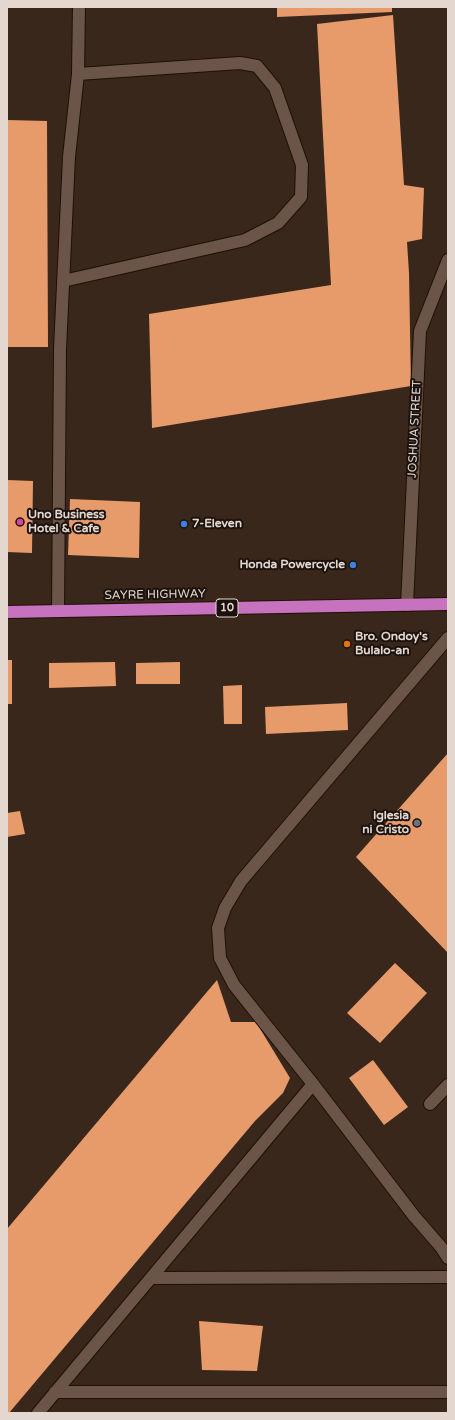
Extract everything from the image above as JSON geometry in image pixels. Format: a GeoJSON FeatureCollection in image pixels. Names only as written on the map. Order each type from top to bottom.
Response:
{"type":"FeatureCollection","features":[{"type":"Feature","properties":{"kind":"highway","name":"SAYRE HIGHWAY"},"geometry":{"type":"LineString","coordinates":[[7,612],[448,604]]}},
{"type":"Feature","properties":{"kind":"street"},"geometry":{"type":"LineString","coordinates":[[58,611],[60,349],[69,157],[78,74],[79,7]]}},
{"type":"Feature","properties":{"kind":"street"},"geometry":{"type":"LineString","coordinates":[[63,281],[245,240],[278,223],[301,197],[302,165],[275,88],[257,66],[240,63],[78,74]]}},
{"type":"Feature","properties":{"kind":"street","name":"JOSHUA STREET"},"geometry":{"type":"LineString","coordinates":[[407,604],[420,332],[448,260]]}},
{"type":"Feature","properties":{"kind":"street"},"geometry":{"type":"LineString","coordinates":[[448,638],[241,881],[225,908],[218,928],[220,958],[234,985],[313,1084],[414,1216],[445,1244],[448,1258]]}},
{"type":"Feature","properties":{"kind":"street"},"geometry":{"type":"LineString","coordinates":[[38,1413],[313,1084]]}},
{"type":"Feature","properties":{"kind":"street"},"geometry":{"type":"LineString","coordinates":[[430,1104],[448,1085]]}},
{"type":"Feature","properties":{"kind":"street"},"geometry":{"type":"LineString","coordinates":[[151,1278],[448,1277]]}},
{"type":"Feature","properties":{"kind":"street"},"geometry":{"type":"LineString","coordinates":[[56,1392],[448,1392]]}},
{"type":"Feature","properties":{"kind":"building"},"geometry":{"type":"Polygon","coordinates":[[[277,7],[392,7],[392,12],[277,17],[277,7]]]}},
{"type":"Feature","properties":{"kind":"building"},"geometry":{"type":"Polygon","coordinates":[[[393,15],[404,185],[424,188],[422,239],[407,242],[411,386],[152,428],[149,314],[331,285],[317,24],[393,15]]]}},
{"type":"Feature","properties":{"kind":"building"},"geometry":{"type":"Polygon","coordinates":[[[7,120],[47,121],[48,347],[7,347],[7,120]]]}},
{"type":"Feature","properties":{"kind":"building","name":"Uno Business Hotel & Cafe"},"geometry":{"type":"Polygon","coordinates":[[[7,480],[33,481],[32,553],[7,552],[7,480]]]}},
{"type":"Feature","properties":{"kind":"building"},"geometry":{"type":"Polygon","coordinates":[[[70,499],[140,502],[139,558],[68,555],[70,499]]]}},
{"type":"Feature","properties":{"kind":"building"},"geometry":{"type":"Polygon","coordinates":[[[7,660],[12,660],[12,704],[7,704],[7,660]]]}},
{"type":"Feature","properties":{"kind":"building"},"geometry":{"type":"Polygon","coordinates":[[[115,662],[116,686],[49,688],[49,663],[115,662]]]}},
{"type":"Feature","properties":{"kind":"building"},"geometry":{"type":"Polygon","coordinates":[[[180,662],[180,684],[136,684],[136,663],[180,662]]]}},
{"type":"Feature","properties":{"kind":"building"},"geometry":{"type":"Polygon","coordinates":[[[242,685],[242,724],[224,724],[223,686],[242,685]]]}},
{"type":"Feature","properties":{"kind":"building"},"geometry":{"type":"Polygon","coordinates":[[[347,703],[348,730],[266,734],[265,707],[347,703]]]}},
{"type":"Feature","properties":{"kind":"building","name":"Iglesia ni Cristo"},"geometry":{"type":"Polygon","coordinates":[[[448,753],[448,953],[356,857],[448,753]]]}},
{"type":"Feature","properties":{"kind":"building"},"geometry":{"type":"Polygon","coordinates":[[[20,811],[25,834],[7,837],[7,813],[20,811]]]}},
{"type":"Feature","properties":{"kind":"building"},"geometry":{"type":"Polygon","coordinates":[[[395,963],[427,993],[380,1043],[347,1013],[395,963]]]}},
{"type":"Feature","properties":{"kind":"building"},"geometry":{"type":"Polygon","coordinates":[[[217,980],[231,1022],[256,1022],[290,1078],[283,1093],[255,1121],[9,1413],[7,1413],[7,1229],[217,980]]]}},
{"type":"Feature","properties":{"kind":"building"},"geometry":{"type":"Polygon","coordinates":[[[373,1060],[408,1107],[384,1125],[349,1078],[373,1060]]]}},
{"type":"Feature","properties":{"kind":"building"},"geometry":{"type":"Polygon","coordinates":[[[199,1321],[263,1326],[257,1371],[202,1370],[199,1321]]]}},
{"type":"Feature","properties":{"kind":"place","name":"Uno Business Hotel & Cafe"},"geometry":{"type":"Point","coordinates":[20,522]}},
{"type":"Feature","properties":{"kind":"place","name":"7-Eleven"},"geometry":{"type":"Point","coordinates":[184,524]}},
{"type":"Feature","properties":{"kind":"place","name":"Honda Powercycle"},"geometry":{"type":"Point","coordinates":[353,565]}},
{"type":"Feature","properties":{"kind":"place","name":"Bro. Ondoy's Bulalo-an"},"geometry":{"type":"Point","coordinates":[347,644]}},
{"type":"Feature","properties":{"kind":"place","name":"Iglesia ni Cristo"},"geometry":{"type":"Point","coordinates":[417,823]}}]}
